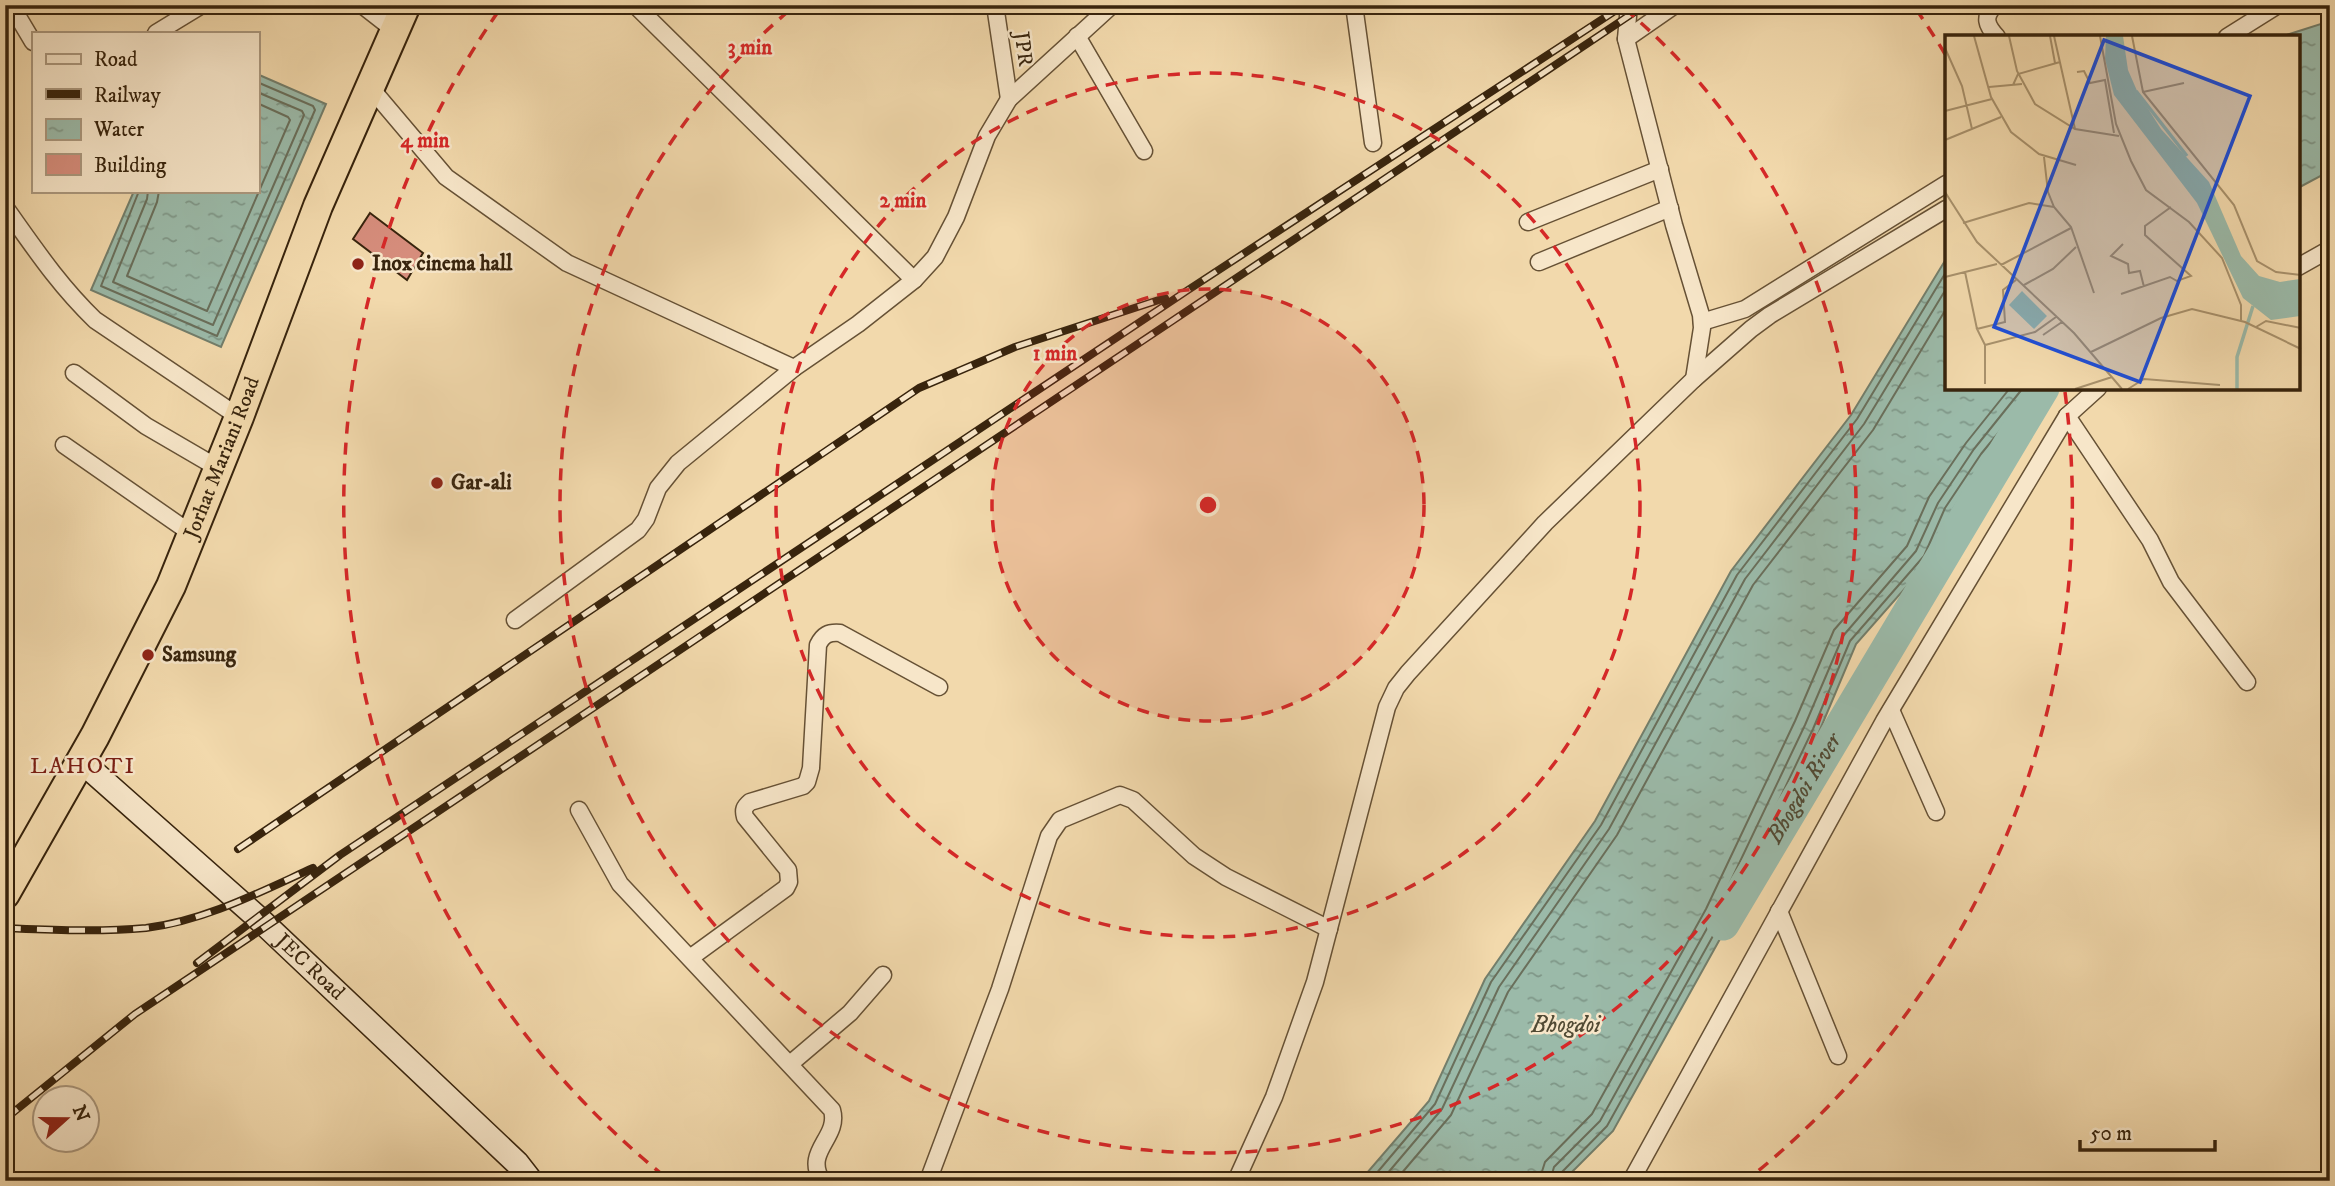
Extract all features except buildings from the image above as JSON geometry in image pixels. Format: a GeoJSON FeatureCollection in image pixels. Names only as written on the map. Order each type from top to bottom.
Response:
{"type":"FeatureCollection","features":[{"type":"Feature","properties":{"kind":"highway","name":"Jorhat Mariani Road"},"geometry":{"type":"LineString","coordinates":[[5,894],[81,761],[171,586],[239,417],[318,206],[400,18]]}},
{"type":"Feature","properties":{"kind":"street"},"geometry":{"type":"LineString","coordinates":[[11,5],[32,40]]}},
{"type":"Feature","properties":{"kind":"street"},"geometry":{"type":"LineString","coordinates":[[158,32],[202,5]]}},
{"type":"Feature","properties":{"kind":"street"},"geometry":{"type":"LineString","coordinates":[[362,5],[400,18]]}},
{"type":"Feature","properties":{"kind":"street"},"geometry":{"type":"LineString","coordinates":[[635,5],[914,280]]}},
{"type":"Feature","properties":{"kind":"street","name":"JPR"},"geometry":{"type":"LineString","coordinates":[[995,5],[1009,99]]}},
{"type":"Feature","properties":{"kind":"street"},"geometry":{"type":"LineString","coordinates":[[515,620],[638,530],[646,519],[658,488],[670,471],[794,368],[858,324],[914,280],[935,257],[948,236],[987,136],[1009,99],[1112,5]]}},
{"type":"Feature","properties":{"kind":"street"},"geometry":{"type":"LineString","coordinates":[[1354,5],[1373,142]]}},
{"type":"Feature","properties":{"kind":"street"},"geometry":{"type":"LineString","coordinates":[[1629,5],[1626,39],[1702,322],[1694,379]]}},
{"type":"Feature","properties":{"kind":"street"},"geometry":{"type":"LineString","coordinates":[[1626,39],[1675,5]]}},
{"type":"Feature","properties":{"kind":"street"},"geometry":{"type":"LineString","coordinates":[[1995,5],[1986,18],[1996,35]]}},
{"type":"Feature","properties":{"kind":"street"},"geometry":{"type":"LineString","coordinates":[[2230,35],[2278,5]]}},
{"type":"Feature","properties":{"kind":"street"},"geometry":{"type":"LineString","coordinates":[[1077,36],[1144,151]]}},
{"type":"Feature","properties":{"kind":"street"},"geometry":{"type":"LineString","coordinates":[[369,86],[446,177],[567,263],[794,368]]}},
{"type":"Feature","properties":{"kind":"street"},"geometry":{"type":"LineString","coordinates":[[1528,222],[1660,169]]}},
{"type":"Feature","properties":{"kind":"street"},"geometry":{"type":"LineString","coordinates":[[1702,322],[1745,309],[1945,185]]}},
{"type":"Feature","properties":{"kind":"street"},"geometry":{"type":"LineString","coordinates":[[5,207],[59,282],[75,302],[95,320],[239,417]]}},
{"type":"Feature","properties":{"kind":"street"},"geometry":{"type":"LineString","coordinates":[[1539,262],[1670,208]]}},
{"type":"Feature","properties":{"kind":"street"},"geometry":{"type":"LineString","coordinates":[[1236,1181],[1274,1097],[1315,982],[1387,707],[1396,688],[1545,523],[1694,379],[1770,315],[1945,209]]}},
{"type":"Feature","properties":{"kind":"street"},"geometry":{"type":"LineString","coordinates":[[2300,266],[2330,249]]}},
{"type":"Feature","properties":{"kind":"street"},"geometry":{"type":"LineString","coordinates":[[74,373],[146,426],[218,468]]}},
{"type":"Feature","properties":{"kind":"street"},"geometry":{"type":"LineString","coordinates":[[1631,1181],[1891,710],[2067,416],[2096,390]]}},
{"type":"Feature","properties":{"kind":"street"},"geometry":{"type":"LineString","coordinates":[[2067,416],[2150,540],[2171,582],[2248,682]]}},
{"type":"Feature","properties":{"kind":"street"},"geometry":{"type":"LineString","coordinates":[[64,445],[192,534]]}},
{"type":"Feature","properties":{"kind":"street"},"geometry":{"type":"LineString","coordinates":[[690,958],[786,888],[789,882],[788,870],[744,811],[750,802],[803,786],[807,782],[811,768],[818,645],[822,638],[832,632],[840,633],[939,687]]}},
{"type":"Feature","properties":{"kind":"street"},"geometry":{"type":"LineString","coordinates":[[1891,710],[1936,812]]}},
{"type":"Feature","properties":{"kind":"street","name":"JEC Road"},"geometry":{"type":"LineString","coordinates":[[81,761],[257,916],[517,1163],[531,1181]]}},
{"type":"Feature","properties":{"kind":"street"},"geometry":{"type":"LineString","coordinates":[[928,1181],[996,1001],[1049,836],[1060,820],[1120,795],[1126,796],[1194,856],[1226,877],[1329,929]]}},
{"type":"Feature","properties":{"kind":"street"},"geometry":{"type":"LineString","coordinates":[[579,810],[620,884],[827,1102],[834,1117],[834,1124],[816,1161],[817,1173],[822,1181]]}},
{"type":"Feature","properties":{"kind":"street"},"geometry":{"type":"LineString","coordinates":[[1779,911],[1838,1056]]}},
{"type":"Feature","properties":{"kind":"street"},"geometry":{"type":"LineString","coordinates":[[790,1064],[845,1017],[883,975]]}},
{"type":"Feature","properties":{"kind":"water"},"geometry":{"type":"Polygon","coordinates":[[[2330,21],[2330,171],[2300,187],[2300,35],[2286,35],[2330,21]]]}},
{"type":"Feature","properties":{"kind":"water"},"geometry":{"type":"Polygon","coordinates":[[[259,75],[326,104],[221,347],[91,290],[134,192],[259,192],[259,75]]]}},
{"type":"Feature","properties":{"kind":"water","name":"Bhogdoi"},"geometry":{"type":"Polygon","coordinates":[[[1945,261],[1945,390],[2043,390],[1987,458],[1951,512],[1930,560],[1856,644],[1819,732],[1730,921],[1613,1131],[1563,1181],[1360,1181],[1429,1101],[1485,979],[1595,821],[1731,571],[1851,415],[1945,261]]]}},
{"type":"Feature","properties":{"kind":"waterway","name":"Bhogdoi River"},"geometry":{"type":"LineString","coordinates":[[1723,924],[2042,390]]}},
{"type":"Feature","properties":{"kind":"railway"},"geometry":{"type":"LineString","coordinates":[[197,963],[340,855],[1188,290],[1624,5]]}},
{"type":"Feature","properties":{"kind":"railway"},"geometry":{"type":"LineString","coordinates":[[5,1119],[135,1014],[1645,5]]}},
{"type":"Feature","properties":{"kind":"railway"},"geometry":{"type":"LineString","coordinates":[[238,849],[919,388],[1015,347],[1165,298]]}},
{"type":"Feature","properties":{"kind":"railway"},"geometry":{"type":"LineString","coordinates":[[5,928],[111,930],[168,924],[231,904],[313,868]]}},
{"type":"Feature","properties":{"kind":"place","name":"Inox cinema hall"},"geometry":{"type":"Point","coordinates":[358,264]}},
{"type":"Feature","properties":{"kind":"place","name":"Gar-ali"},"geometry":{"type":"Point","coordinates":[437,483]}},
{"type":"Feature","properties":{"kind":"place","name":"Samsung"},"geometry":{"type":"Point","coordinates":[148,655]}},
{"type":"Feature","properties":{"kind":"district","name":"LAHOTI"},"geometry":{"type":"Point","coordinates":[83,766]}}]}
